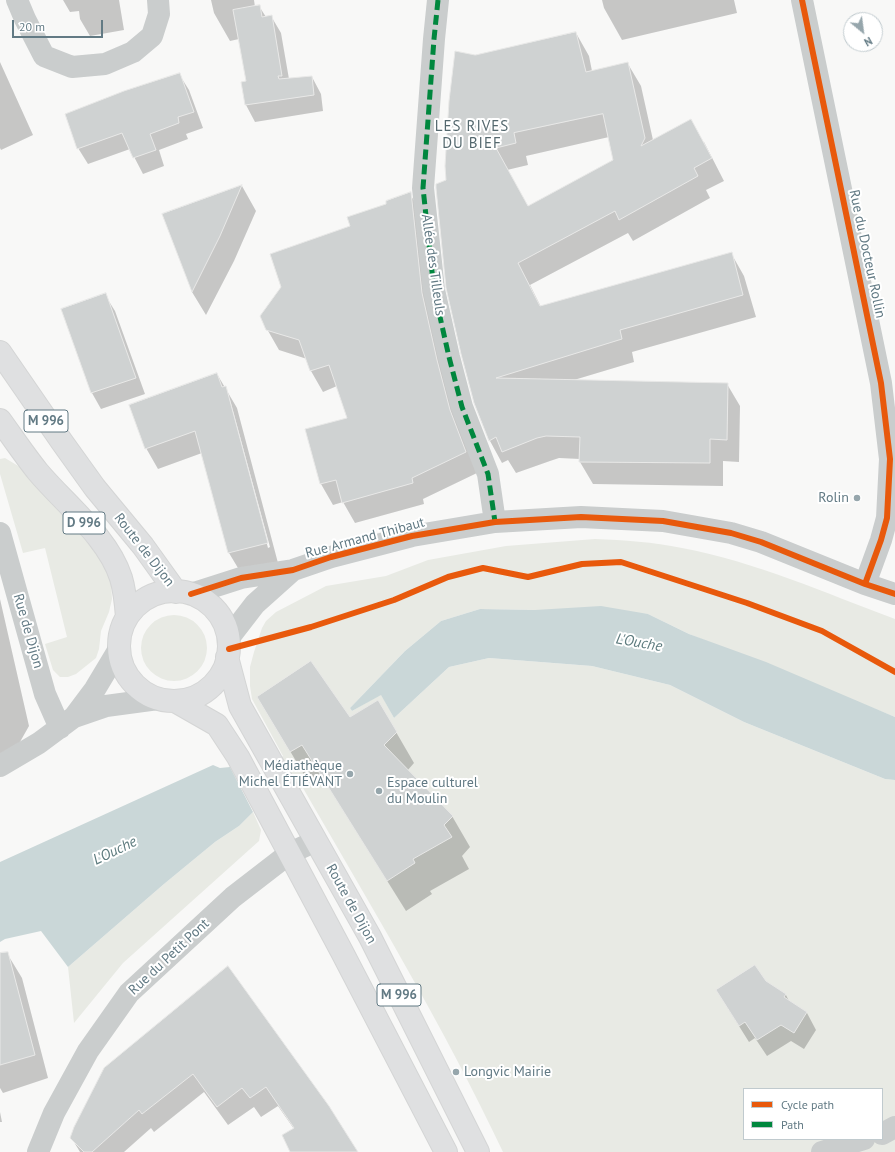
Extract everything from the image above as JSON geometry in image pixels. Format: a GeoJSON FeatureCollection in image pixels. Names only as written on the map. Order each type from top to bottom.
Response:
{"type":"FeatureCollection","features":[{"type":"Feature","properties":{"kind":"main road","name":"Route de Dijon"},"geometry":{"type":"LineString","coordinates":[[0,352],[62,442],[96,488],[183,593]]}},
{"type":"Feature","properties":{"kind":"main road","name":"M 996"},"geometry":{"type":"LineString","coordinates":[[0,420],[15,441]]}},
{"type":"Feature","properties":{"kind":"main road","name":"Route de Dijon"},"geometry":{"type":"LineString","coordinates":[[15,441],[38,472],[97,536],[107,550],[121,578],[127,618]]}},
{"type":"Feature","properties":{"kind":"main road"},"geometry":{"type":"LineString","coordinates":[[162,593],[183,593],[204,601],[216,611],[224,624],[228,648],[221,675],[209,689],[193,698],[166,700],[142,692],[130,680],[122,665],[119,649],[121,633],[127,618],[136,606],[148,598],[162,593]]}},
{"type":"Feature","properties":{"kind":"main road","name":"Route de Dijon"},"geometry":{"type":"LineString","coordinates":[[228,648],[240,706],[370,937],[478,1152]]}},
{"type":"Feature","properties":{"kind":"main road","name":"Route de Dijon"},"geometry":{"type":"LineString","coordinates":[[166,700],[217,725],[238,757],[290,853],[446,1152]]}},
{"type":"Feature","properties":{"kind":"street"},"geometry":{"type":"LineString","coordinates":[[17,0],[44,56],[72,67],[105,64],[133,52],[152,36],[159,14],[158,0]]}},
{"type":"Feature","properties":{"kind":"street","name":"Allée des Tilleuls"},"geometry":{"type":"LineString","coordinates":[[438,0],[423,188],[434,290],[462,407],[488,474],[495,522]]}},
{"type":"Feature","properties":{"kind":"street","name":"Rue du Docteur Rollin"},"geometry":{"type":"LineString","coordinates":[[802,0],[881,383],[890,459],[887,518],[881,540],[865,584]]}},
{"type":"Feature","properties":{"kind":"street","name":"Rue Armand Thibaut"},"geometry":{"type":"LineString","coordinates":[[183,593],[241,578],[293,570],[331,557],[412,536],[495,522],[581,517],[663,521],[731,533],[761,542],[865,584],[895,594]]}},
{"type":"Feature","properties":{"kind":"street","name":"Rue de Dijon"},"geometry":{"type":"LineString","coordinates":[[0,533],[45,694],[67,722]]}},
{"type":"Feature","properties":{"kind":"street","name":"Rue Armand Thibaut"},"geometry":{"type":"LineString","coordinates":[[228,648],[255,604],[293,570]]}},
{"type":"Feature","properties":{"kind":"street"},"geometry":{"type":"LineString","coordinates":[[0,766],[39,743],[67,722],[95,689],[119,649]]}},
{"type":"Feature","properties":{"kind":"street"},"geometry":{"type":"LineString","coordinates":[[67,722],[106,706],[166,700]]}},
{"type":"Feature","properties":{"kind":"street","name":"Rue du Petit Pont"},"geometry":{"type":"LineString","coordinates":[[38,1152],[54,1113],[88,1051],[130,993],[233,897],[290,853],[316,840]]}},
{"type":"Feature","properties":{"kind":"street"},"geometry":{"type":"LineString","coordinates":[[883,1134],[895,1128]]}},
{"type":"Feature","properties":{"kind":"street"},"geometry":{"type":"LineString","coordinates":[[822,1152],[861,1140]]}},
{"type":"Feature","properties":{"kind":"shaded area"},"geometry":{"type":"Polygon","coordinates":[[[5,458],[20,467],[46,493],[101,559],[111,582],[112,599],[109,612],[101,631],[99,649],[96,658],[76,674],[68,677],[60,677],[53,670],[45,644],[67,637],[45,548],[23,553],[0,474],[0,459],[5,458]]]}},
{"type":"Feature","properties":{"kind":"shaded area"},"geometry":{"type":"Polygon","coordinates":[[[595,539],[671,546],[737,561],[895,619],[895,717],[689,634],[648,614],[480,609],[441,621],[405,651],[350,708],[352,711],[381,694],[394,718],[449,667],[489,658],[592,666],[670,685],[744,722],[885,779],[895,780],[895,1152],[503,1152],[457,1059],[381,923],[303,788],[294,791],[277,760],[283,756],[252,699],[250,686],[250,667],[262,628],[266,621],[276,612],[326,586],[386,576],[428,560],[506,546],[595,539]]]}},
{"type":"Feature","properties":{"kind":"shaded area"},"geometry":{"type":"Polygon","coordinates":[[[174,615],[186,618],[197,625],[204,636],[207,648],[204,660],[197,671],[186,678],[174,681],[162,678],[151,671],[144,660],[141,648],[144,636],[151,625],[162,618],[174,615]]]}},
{"type":"Feature","properties":{"kind":"shaded area"},"geometry":{"type":"Polygon","coordinates":[[[253,812],[261,830],[259,841],[123,963],[74,1023],[68,967],[164,884],[215,842],[239,826],[253,812]]]}},
{"type":"Feature","properties":{"kind":"water","name":"L'Ouche"},"geometry":{"type":"Polygon","coordinates":[[[601,606],[648,614],[689,634],[766,662],[895,717],[895,780],[885,779],[744,722],[670,685],[592,666],[489,658],[449,667],[394,718],[381,695],[352,711],[350,708],[405,651],[441,621],[480,609],[535,610],[601,606]]]}},
{"type":"Feature","properties":{"kind":"water","name":"L'Ouche"},"geometry":{"type":"Polygon","coordinates":[[[213,765],[220,768],[230,767],[253,812],[239,826],[215,842],[164,884],[68,967],[41,931],[5,939],[0,942],[0,862],[213,765]]]}},
{"type":"Feature","properties":{"kind":"building"},"geometry":{"type":"Polygon","coordinates":[[[260,5],[262,17],[272,15],[282,76],[278,76],[279,79],[312,76],[314,95],[245,105],[241,82],[246,81],[233,10],[260,5]]]}},
{"type":"Feature","properties":{"kind":"building"},"geometry":{"type":"Polygon","coordinates":[[[576,32],[586,72],[628,62],[645,138],[641,146],[691,119],[712,158],[694,168],[698,176],[619,220],[615,211],[518,263],[540,306],[732,252],[743,295],[620,330],[622,339],[496,378],[728,383],[727,440],[710,439],[710,463],[579,462],[580,437],[546,436],[502,452],[496,437],[489,441],[474,403],[446,288],[436,188],[436,184],[446,180],[445,166],[449,101],[455,51],[475,55],[576,32]],[[603,114],[514,133],[516,143],[496,148],[528,206],[613,160],[603,114]]]}},
{"type":"Feature","properties":{"kind":"building"},"geometry":{"type":"Polygon","coordinates":[[[180,73],[194,112],[178,117],[179,123],[150,134],[156,150],[133,158],[122,133],[77,149],[65,114],[124,91],[180,73]]]}},
{"type":"Feature","properties":{"kind":"building"},"geometry":{"type":"Polygon","coordinates":[[[242,185],[220,236],[192,292],[162,214],[242,185]]]}},
{"type":"Feature","properties":{"kind":"building"},"geometry":{"type":"Polygon","coordinates":[[[411,192],[422,293],[450,410],[466,452],[412,478],[413,483],[342,503],[336,480],[320,484],[305,429],[347,418],[329,365],[310,371],[299,340],[266,330],[260,316],[281,287],[270,254],[350,226],[347,217],[386,204],[386,201],[411,192]]]}},
{"type":"Feature","properties":{"kind":"building"},"geometry":{"type":"Polygon","coordinates":[[[106,293],[136,378],[91,393],[61,309],[106,293]]]}},
{"type":"Feature","properties":{"kind":"building"},"geometry":{"type":"Polygon","coordinates":[[[217,373],[222,387],[226,386],[268,543],[228,553],[195,431],[145,449],[129,405],[217,373]]]}},
{"type":"Feature","properties":{"kind":"building","name":"Espace culturel du Moulin"},"geometry":{"type":"Polygon","coordinates":[[[311,661],[350,717],[378,700],[397,732],[384,745],[453,816],[444,825],[452,837],[413,859],[415,863],[387,881],[302,745],[290,752],[257,697],[311,661]]]}},
{"type":"Feature","properties":{"kind":"building"},"geometry":{"type":"Polygon","coordinates":[[[8,952],[35,1055],[0,1065],[0,953],[8,952]]]}},
{"type":"Feature","properties":{"kind":"building"},"geometry":{"type":"Polygon","coordinates":[[[755,965],[766,981],[786,994],[784,997],[807,1012],[794,1033],[781,1025],[757,1040],[745,1022],[739,1026],[716,990],[755,965]]]}},
{"type":"Feature","properties":{"kind":"building"},"geometry":{"type":"Polygon","coordinates":[[[228,966],[329,1106],[358,1152],[290,1152],[282,1135],[294,1128],[266,1087],[250,1098],[242,1088],[217,1107],[193,1074],[142,1114],[139,1110],[92,1152],[84,1152],[70,1138],[74,1127],[104,1068],[228,966]]]}},
{"type":"Feature","properties":{"kind":"marked path"},"geometry":{"type":"LineString","coordinates":[[438,0],[423,188],[434,290],[462,407],[488,474],[495,522]]}},
{"type":"Feature","properties":{"kind":"cycle path"},"geometry":{"type":"LineString","coordinates":[[802,0],[881,383],[890,459],[887,518],[881,540],[865,584]]}},
{"type":"Feature","properties":{"kind":"cycle path"},"geometry":{"type":"LineString","coordinates":[[191,594],[241,578],[293,570],[331,557],[412,536],[495,522],[581,517],[663,521],[731,533],[761,542],[865,584],[895,594]]}},
{"type":"Feature","properties":{"kind":"cycle path"},"geometry":{"type":"LineString","coordinates":[[229,649],[311,627],[394,600],[448,577],[483,568],[528,577],[582,564],[621,562],[747,603],[822,631],[895,672]]}},
{"type":"Feature","properties":{"kind":"place","name":"Rolin"},"geometry":{"type":"Point","coordinates":[857,498]}},
{"type":"Feature","properties":{"kind":"place","name":"Médiathèque Michel ÉTIÉVANT"},"geometry":{"type":"Point","coordinates":[350,774]}},
{"type":"Feature","properties":{"kind":"place","name":"Espace culturel du Moulin"},"geometry":{"type":"Point","coordinates":[379,791]}},
{"type":"Feature","properties":{"kind":"place","name":"Longvic Mairie"},"geometry":{"type":"Point","coordinates":[456,1072]}},
{"type":"Feature","properties":{"kind":"district","name":"LES RIVES DU BIEF"},"geometry":{"type":"Point","coordinates":[472,136]}}]}
